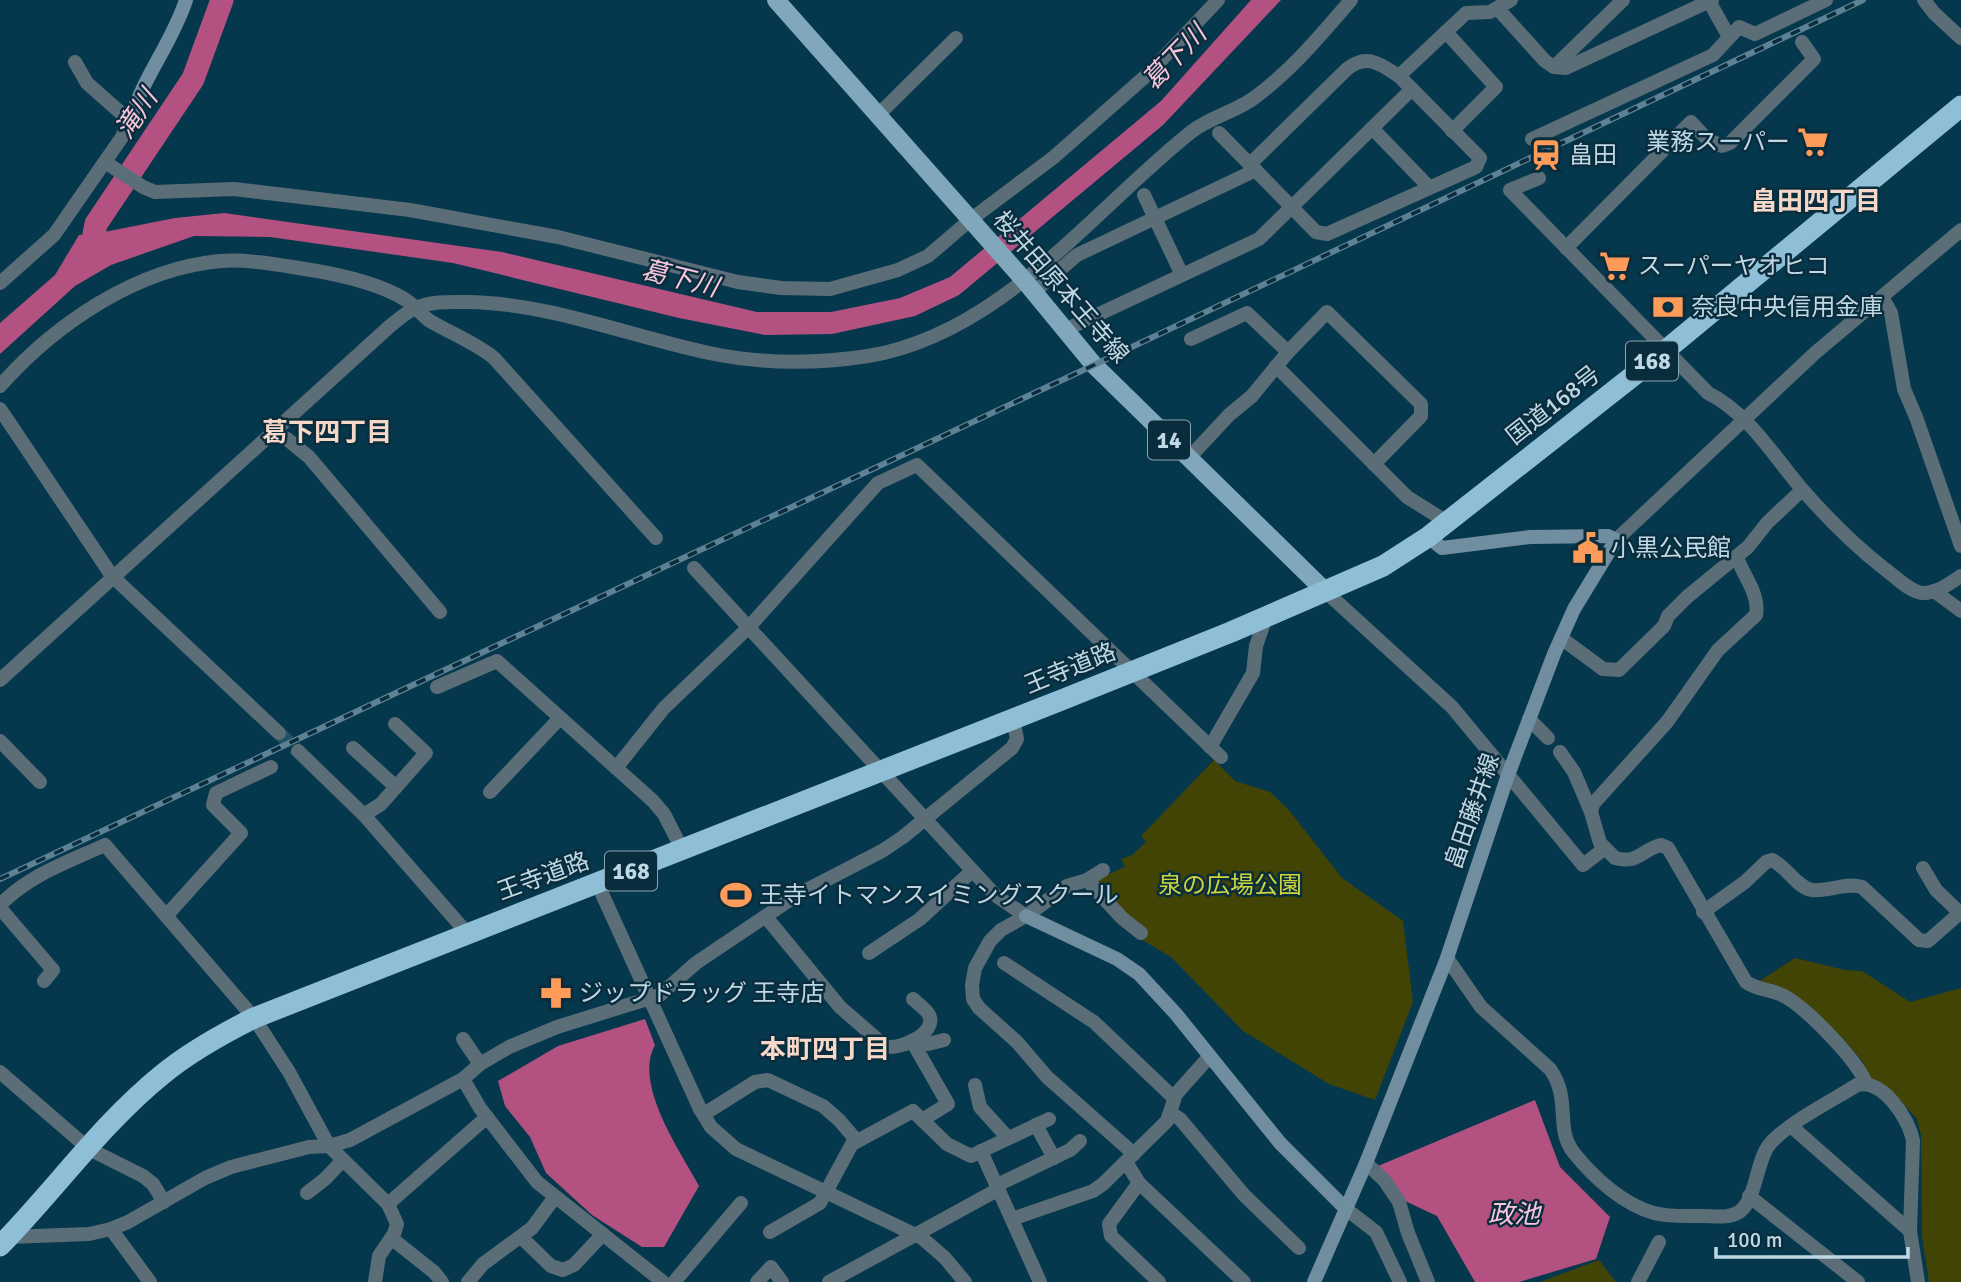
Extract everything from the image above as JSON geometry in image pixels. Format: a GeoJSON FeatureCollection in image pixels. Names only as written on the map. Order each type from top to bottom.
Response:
{"type":"FeatureCollection","features":[{"type":"Feature","properties":{"kind":"highway","name":"国道168号"},"geometry":{"type":"LineString","coordinates":[[1325,591],[1383,566],[1429,537],[1666,350],[1961,106]]}},
{"type":"Feature","properties":{"kind":"highway","name":"王寺道路"},"geometry":{"type":"LineString","coordinates":[[4,1241],[123,1111],[162,1074],[196,1050],[254,1018],[467,933],[598,885],[1325,591]]}},
{"type":"Feature","properties":{"kind":"main road"},"geometry":{"type":"LineString","coordinates":[[130,121],[144,81],[173,32],[186,0]]}},
{"type":"Feature","properties":{"kind":"main road","name":"桜井田原本王寺線"},"geometry":{"type":"LineString","coordinates":[[776,0],[1029,286],[1094,365],[1188,460],[1325,591]]}},
{"type":"Feature","properties":{"kind":"main road"},"geometry":{"type":"LineString","coordinates":[[1429,537],[1443,548],[1530,537],[1608,536],[1616,540]]}},
{"type":"Feature","properties":{"kind":"main road","name":"畠田藤井線"},"geometry":{"type":"LineString","coordinates":[[1314,1282],[1366,1163],[1447,958],[1529,719],[1574,609],[1616,540]]}},
{"type":"Feature","properties":{"kind":"main road"},"geometry":{"type":"LineString","coordinates":[[1026,916],[1117,960],[1139,974],[1161,996],[1280,1143],[1346,1209]]}},
{"type":"Feature","properties":{"kind":"street"},"geometry":{"type":"LineString","coordinates":[[105,162],[143,187],[164,193],[234,189],[410,210],[558,237],[738,282],[781,288],[830,289],[898,270],[928,256],[1054,156],[1147,74],[1218,0]]}},
{"type":"Feature","properties":{"kind":"street"},"geometry":{"type":"LineString","coordinates":[[1029,286],[1190,133],[1252,99],[1275,81],[1298,60],[1351,0]]}},
{"type":"Feature","properties":{"kind":"street"},"geometry":{"type":"LineString","coordinates":[[1399,76],[1465,13],[1479,14],[1511,0]]}},
{"type":"Feature","properties":{"kind":"street"},"geometry":{"type":"LineString","coordinates":[[1555,67],[1623,0]]}},
{"type":"Feature","properties":{"kind":"street"},"geometry":{"type":"LineString","coordinates":[[1532,139],[1713,55],[1739,27],[1755,34],[1826,0]]}},
{"type":"Feature","properties":{"kind":"street"},"geometry":{"type":"LineString","coordinates":[[1924,0],[1961,38]]}},
{"type":"Feature","properties":{"kind":"street"},"geometry":{"type":"LineString","coordinates":[[1493,6],[1545,61],[1555,67],[1566,68],[1711,1],[1729,37]]}},
{"type":"Feature","properties":{"kind":"street"},"geometry":{"type":"LineString","coordinates":[[1446,32],[1496,87],[1452,131]]}},
{"type":"Feature","properties":{"kind":"street"},"geometry":{"type":"LineString","coordinates":[[877,116],[956,38]]}},
{"type":"Feature","properties":{"kind":"street"},"geometry":{"type":"LineString","coordinates":[[1566,248],[1691,122],[1707,139],[1722,146],[1730,143],[1814,59],[1802,42]]}},
{"type":"Feature","properties":{"kind":"street"},"geometry":{"type":"LineString","coordinates":[[0,680],[390,326],[415,308],[438,302],[500,302],[539,309],[711,354],[762,361],[813,361],[869,356],[940,334],[1029,286],[1077,255],[1156,218],[1253,167],[1354,63],[1361,60],[1369,60],[1399,76],[1480,158],[1476,167],[1327,234],[1316,232],[1292,207],[1253,167],[1219,132]]}},
{"type":"Feature","properties":{"kind":"street"},"geometry":{"type":"LineString","coordinates":[[0,283],[54,235],[130,121],[87,83],[75,62]]}},
{"type":"Feature","properties":{"kind":"street"},"geometry":{"type":"LineString","coordinates":[[1065,330],[1259,239],[1412,89]]}},
{"type":"Feature","properties":{"kind":"street"},"geometry":{"type":"LineString","coordinates":[[1372,128],[1429,187]]}},
{"type":"Feature","properties":{"kind":"street"},"geometry":{"type":"LineString","coordinates":[[1539,178],[1510,190],[1708,393],[1724,401],[1744,421],[1802,490],[1846,536],[1889,573],[1918,592],[1934,591],[1961,576]]}},
{"type":"Feature","properties":{"kind":"street"},"geometry":{"type":"LineString","coordinates":[[1144,195],[1182,275]]}},
{"type":"Feature","properties":{"kind":"street"},"geometry":{"type":"LineString","coordinates":[[1616,540],[1815,353],[1961,230]]}},
{"type":"Feature","properties":{"kind":"street"},"geometry":{"type":"LineString","coordinates":[[0,386],[29,358],[94,306],[161,274],[188,266],[224,261],[274,264],[330,273],[387,291],[408,301],[421,315],[477,344],[494,358],[656,538]]}},
{"type":"Feature","properties":{"kind":"street"},"geometry":{"type":"LineString","coordinates":[[1882,297],[1891,313],[1904,390],[1960,543]]}},
{"type":"Feature","properties":{"kind":"street"},"geometry":{"type":"LineString","coordinates":[[1188,460],[1229,415],[1252,396],[1288,352],[1327,312],[1422,404],[1421,416],[1374,464]]}},
{"type":"Feature","properties":{"kind":"street"},"geometry":{"type":"LineString","coordinates":[[1191,339],[1247,313],[1288,352]]}},
{"type":"Feature","properties":{"kind":"street"},"geometry":{"type":"LineString","coordinates":[[1276,366],[1408,497],[1447,522]]}},
{"type":"Feature","properties":{"kind":"street"},"geometry":{"type":"LineString","coordinates":[[0,409],[112,576],[279,733]]}},
{"type":"Feature","properties":{"kind":"street"},"geometry":{"type":"LineString","coordinates":[[273,432],[287,439],[309,457],[440,612]]}},
{"type":"Feature","properties":{"kind":"street"},"geometry":{"type":"LineString","coordinates":[[616,768],[664,708],[748,628],[878,483],[917,465],[1216,752],[1253,673],[1256,646],[1266,617]]}},
{"type":"Feature","properties":{"kind":"street"},"geometry":{"type":"LineString","coordinates":[[1562,638],[1603,668],[1619,670],[1664,626],[1668,616],[1687,597],[1748,547],[1767,523],[1802,490]]}},
{"type":"Feature","properties":{"kind":"street"},"geometry":{"type":"LineString","coordinates":[[1591,811],[1597,797],[1676,711],[1718,650],[1756,615],[1757,606],[1737,557]]}},
{"type":"Feature","properties":{"kind":"street"},"geometry":{"type":"LineString","coordinates":[[694,568],[972,871],[1006,905],[1026,916]]}},
{"type":"Feature","properties":{"kind":"street"},"geometry":{"type":"LineString","coordinates":[[1325,591],[1452,707],[1583,865],[1604,849]]}},
{"type":"Feature","properties":{"kind":"street"},"geometry":{"type":"LineString","coordinates":[[1934,591],[1961,611]]}},
{"type":"Feature","properties":{"kind":"street"},"geometry":{"type":"LineString","coordinates":[[437,687],[498,661],[664,814],[682,849]]}},
{"type":"Feature","properties":{"kind":"street"},"geometry":{"type":"LineString","coordinates":[[489,792],[560,718]]}},
{"type":"Feature","properties":{"kind":"street"},"geometry":{"type":"LineString","coordinates":[[4,1241],[89,1234],[111,1229],[205,1178],[235,1166],[309,1147],[329,1146],[350,1140],[463,1079],[480,1064],[509,1047],[557,1027],[660,995],[696,963],[797,895],[903,837],[1012,748],[1017,739],[1013,719]]}},
{"type":"Feature","properties":{"kind":"street"},"geometry":{"type":"LineString","coordinates":[[1529,719],[1548,738]]}},
{"type":"Feature","properties":{"kind":"street"},"geometry":{"type":"LineString","coordinates":[[364,816],[381,804],[426,753],[395,724]]}},
{"type":"Feature","properties":{"kind":"street"},"geometry":{"type":"LineString","coordinates":[[0,741],[40,782]]}},
{"type":"Feature","properties":{"kind":"street"},"geometry":{"type":"LineString","coordinates":[[353,748],[396,787]]}},
{"type":"Feature","properties":{"kind":"street"},"geometry":{"type":"LineString","coordinates":[[298,751],[364,816],[467,933]]}},
{"type":"Feature","properties":{"kind":"street"},"geometry":{"type":"LineString","coordinates":[[1560,752],[1574,772],[1604,849],[1615,858],[1629,860],[1653,847],[1661,845],[1668,848],[1745,982],[1753,987],[1783,995],[1794,1002],[1847,1053],[1866,1083]]}},
{"type":"Feature","properties":{"kind":"street"},"geometry":{"type":"LineString","coordinates":[[166,915],[241,832],[213,805],[216,793],[271,767]]}},
{"type":"Feature","properties":{"kind":"street"},"geometry":{"type":"LineString","coordinates":[[44,981],[53,970],[0,906],[16,890],[36,877],[105,845],[254,1018],[289,1072],[329,1146],[388,1204],[397,1224],[379,1256],[375,1282]]}},
{"type":"Feature","properties":{"kind":"street"},"geometry":{"type":"LineString","coordinates":[[1703,912],[1745,883],[1766,862],[1772,860],[1780,863],[1811,890],[1854,885],[1862,887],[1919,940],[1928,941],[1960,912],[1936,890],[1923,868]]}},
{"type":"Feature","properties":{"kind":"street"},"geometry":{"type":"LineString","coordinates":[[1103,870],[1087,880],[1067,886],[1026,916],[1001,930],[982,952],[974,976],[973,999],[979,1008],[1017,1042],[1047,1077],[1130,1158],[1139,1183],[1244,1282]]}},
{"type":"Feature","properties":{"kind":"street"},"geometry":{"type":"LineString","coordinates":[[869,953],[920,919],[972,871]]}},
{"type":"Feature","properties":{"kind":"street"},"geometry":{"type":"LineString","coordinates":[[1087,880],[1122,918],[1141,933]]}},
{"type":"Feature","properties":{"kind":"street"},"geometry":{"type":"LineString","coordinates":[[598,885],[704,1114],[722,1139],[763,1164],[914,1234],[934,1247],[964,1282]]}},
{"type":"Feature","properties":{"kind":"street"},"geometry":{"type":"LineString","coordinates":[[766,917],[840,1007],[876,1040],[893,1049],[921,1037],[930,1021],[929,1015],[913,999]]}},
{"type":"Feature","properties":{"kind":"street"},"geometry":{"type":"LineString","coordinates":[[1447,958],[1473,999],[1557,1079],[1563,1101],[1563,1122],[1569,1145],[1576,1155],[1621,1197],[1652,1213],[1668,1216],[1725,1217],[1738,1213],[1745,1206],[1763,1154],[1770,1144],[1791,1126],[1857,1085],[1866,1083],[1874,1086],[1892,1101],[1911,1130],[1913,1141],[1910,1231],[1918,1282]]}},
{"type":"Feature","properties":{"kind":"street"},"geometry":{"type":"LineString","coordinates":[[1004,963],[1094,1022],[1172,1105],[1180,1119],[1244,1195],[1299,1248]]}},
{"type":"Feature","properties":{"kind":"street"},"geometry":{"type":"LineString","coordinates":[[463,1039],[480,1064]]}},
{"type":"Feature","properties":{"kind":"street"},"geometry":{"type":"LineString","coordinates":[[912,1041],[928,1044],[944,1040]]}},
{"type":"Feature","properties":{"kind":"street"},"geometry":{"type":"LineString","coordinates":[[912,1041],[948,1104],[922,1120]]}},
{"type":"Feature","properties":{"kind":"street"},"geometry":{"type":"LineString","coordinates":[[1012,1219],[1093,1191],[1167,1121],[1172,1105],[1210,1056]]}},
{"type":"Feature","properties":{"kind":"street"},"geometry":{"type":"LineString","coordinates":[[0,1072],[89,1149],[143,1176],[153,1184],[164,1202]]}},
{"type":"Feature","properties":{"kind":"street"},"geometry":{"type":"LineString","coordinates":[[463,1079],[471,1096],[525,1169],[555,1197],[663,1282]]}},
{"type":"Feature","properties":{"kind":"street"},"geometry":{"type":"LineString","coordinates":[[704,1114],[755,1082],[768,1080],[822,1106],[857,1141]]}},
{"type":"Feature","properties":{"kind":"street"},"geometry":{"type":"LineString","coordinates":[[975,1085],[980,1107],[1008,1138]]}},
{"type":"Feature","properties":{"kind":"street"},"geometry":{"type":"LineString","coordinates":[[769,1232],[820,1203],[847,1150],[857,1141],[913,1111],[939,1138],[971,1156],[1042,1122],[1054,1158]]}},
{"type":"Feature","properties":{"kind":"street"},"geometry":{"type":"LineString","coordinates":[[388,1204],[487,1117]]}},
{"type":"Feature","properties":{"kind":"street"},"geometry":{"type":"LineString","coordinates":[[1791,1126],[1910,1231]]}},
{"type":"Feature","properties":{"kind":"street"},"geometry":{"type":"LineString","coordinates":[[829,1282],[998,1187],[1070,1150],[1080,1141]]}},
{"type":"Feature","properties":{"kind":"street"},"geometry":{"type":"LineString","coordinates":[[981,1151],[1040,1282]]}},
{"type":"Feature","properties":{"kind":"street"},"geometry":{"type":"LineString","coordinates":[[307,1193],[326,1179],[342,1161]]}},
{"type":"Feature","properties":{"kind":"street"},"geometry":{"type":"LineString","coordinates":[[1366,1163],[1385,1181],[1399,1202],[1408,1233],[1428,1282]]}},
{"type":"Feature","properties":{"kind":"street"},"geometry":{"type":"LineString","coordinates":[[1139,1183],[1109,1224],[1111,1236],[1159,1282]]}},
{"type":"Feature","properties":{"kind":"street"},"geometry":{"type":"LineString","coordinates":[[1749,1196],[1858,1282]]}},
{"type":"Feature","properties":{"kind":"street"},"geometry":{"type":"LineString","coordinates":[[468,1282],[483,1264],[521,1237],[542,1216],[555,1197]]}},
{"type":"Feature","properties":{"kind":"street"},"geometry":{"type":"LineString","coordinates":[[674,1282],[741,1203]]}},
{"type":"Feature","properties":{"kind":"street"},"geometry":{"type":"LineString","coordinates":[[1346,1209],[1376,1232],[1400,1282]]}},
{"type":"Feature","properties":{"kind":"street"},"geometry":{"type":"LineString","coordinates":[[111,1229],[150,1282]]}},
{"type":"Feature","properties":{"kind":"street"},"geometry":{"type":"LineString","coordinates":[[521,1237],[551,1266],[563,1270],[574,1265],[603,1234]]}},
{"type":"Feature","properties":{"kind":"street"},"geometry":{"type":"LineString","coordinates":[[391,1238],[434,1272],[442,1282]]}},
{"type":"Feature","properties":{"kind":"street"},"geometry":{"type":"LineString","coordinates":[[1638,1282],[1659,1242]]}},
{"type":"Feature","properties":{"kind":"street"},"geometry":{"type":"LineString","coordinates":[[757,1282],[771,1267],[782,1282]]}},
{"type":"Feature","properties":{"kind":"green space","name":"泉の広場公園"},"geometry":{"type":"Polygon","coordinates":[[[1214,760],[1235,781],[1270,792],[1288,809],[1342,878],[1403,921],[1413,1002],[1375,1100],[1329,1084],[1243,1031],[1171,957],[1139,938],[1124,914],[1093,881],[1125,867],[1121,859],[1132,855],[1146,842],[1141,836],[1214,760]]]}},
{"type":"Feature","properties":{"kind":"green space"},"geometry":{"type":"Polygon","coordinates":[[[1795,958],[1845,970],[1862,971],[1910,1002],[1961,988],[1961,1282],[1929,1282],[1922,1236],[1921,1135],[1917,1119],[1899,1099],[1870,1077],[1862,1061],[1847,1043],[1801,1001],[1755,984],[1795,958]]]}},
{"type":"Feature","properties":{"kind":"green space"},"geometry":{"type":"Polygon","coordinates":[[[1599,1260],[1616,1282],[1540,1282],[1599,1260]]]}},
{"type":"Feature","properties":{"kind":"water"},"geometry":{"type":"Polygon","coordinates":[[[1251,0],[1281,0],[1163,125],[959,295],[915,316],[832,334],[765,335],[679,318],[453,263],[270,237],[194,236],[111,265],[75,286],[0,354],[0,323],[55,275],[79,235],[175,218],[224,213],[502,252],[757,312],[831,312],[900,298],[950,277],[1161,101],[1251,0]]]}},
{"type":"Feature","properties":{"kind":"water"},"geometry":{"type":"Polygon","coordinates":[[[645,1019],[655,1045],[650,1061],[654,1098],[671,1136],[699,1186],[664,1247],[642,1247],[592,1215],[546,1173],[530,1137],[505,1106],[498,1081],[558,1046],[645,1019]]]}},
{"type":"Feature","properties":{"kind":"water","name":"政池"},"geometry":{"type":"Polygon","coordinates":[[[1535,1100],[1560,1167],[1610,1217],[1596,1259],[1519,1282],[1475,1282],[1437,1216],[1405,1201],[1378,1166],[1535,1100]]]}},
{"type":"Feature","properties":{"kind":"waterway","name":"滝川"},"geometry":{"type":"LineString","coordinates":[[90,255],[96,224],[193,79],[222,0]]}},
{"type":"Feature","properties":{"kind":"tunnel"},"geometry":{"type":"LineString","coordinates":[[279,733],[298,751]]}},
{"type":"Feature","properties":{"kind":"railway"},"geometry":{"type":"LineString","coordinates":[[0,879],[1863,0]]}},
{"type":"Feature","properties":{"kind":"place","name":"業務スーパー"},"geometry":{"type":"Point","coordinates":[1813,142]}},
{"type":"Feature","properties":{"kind":"place","name":"畠田"},"geometry":{"type":"Point","coordinates":[1546,155]}},
{"type":"Feature","properties":{"kind":"place","name":"スーパーヤオヒコ"},"geometry":{"type":"Point","coordinates":[1615,266]}},
{"type":"Feature","properties":{"kind":"place","name":"奈良中央信用金庫"},"geometry":{"type":"Point","coordinates":[1668,307]}},
{"type":"Feature","properties":{"kind":"place","name":"小黒公民館"},"geometry":{"type":"Point","coordinates":[1588,548]}},
{"type":"Feature","properties":{"kind":"place","name":"王寺イトマンスイミングスクール"},"geometry":{"type":"Point","coordinates":[736,895]}},
{"type":"Feature","properties":{"kind":"place","name":"ジップドラッグ 王寺店"},"geometry":{"type":"Point","coordinates":[556,993]}},
{"type":"Feature","properties":{"kind":"district","name":"畠田四丁目"},"geometry":{"type":"Point","coordinates":[1816,201]}},
{"type":"Feature","properties":{"kind":"district","name":"葛下四丁目"},"geometry":{"type":"Point","coordinates":[327,432]}},
{"type":"Feature","properties":{"kind":"district","name":"本町四丁目"},"geometry":{"type":"Point","coordinates":[825,1049]}},
{"type":"Feature","properties":{"kind":"water label","name":"葛下川"},"geometry":{"type":"Point","coordinates":[1174,57]}},
{"type":"Feature","properties":{"kind":"water label","name":"葛下川"},"geometry":{"type":"Point","coordinates":[680,278]}}]}
